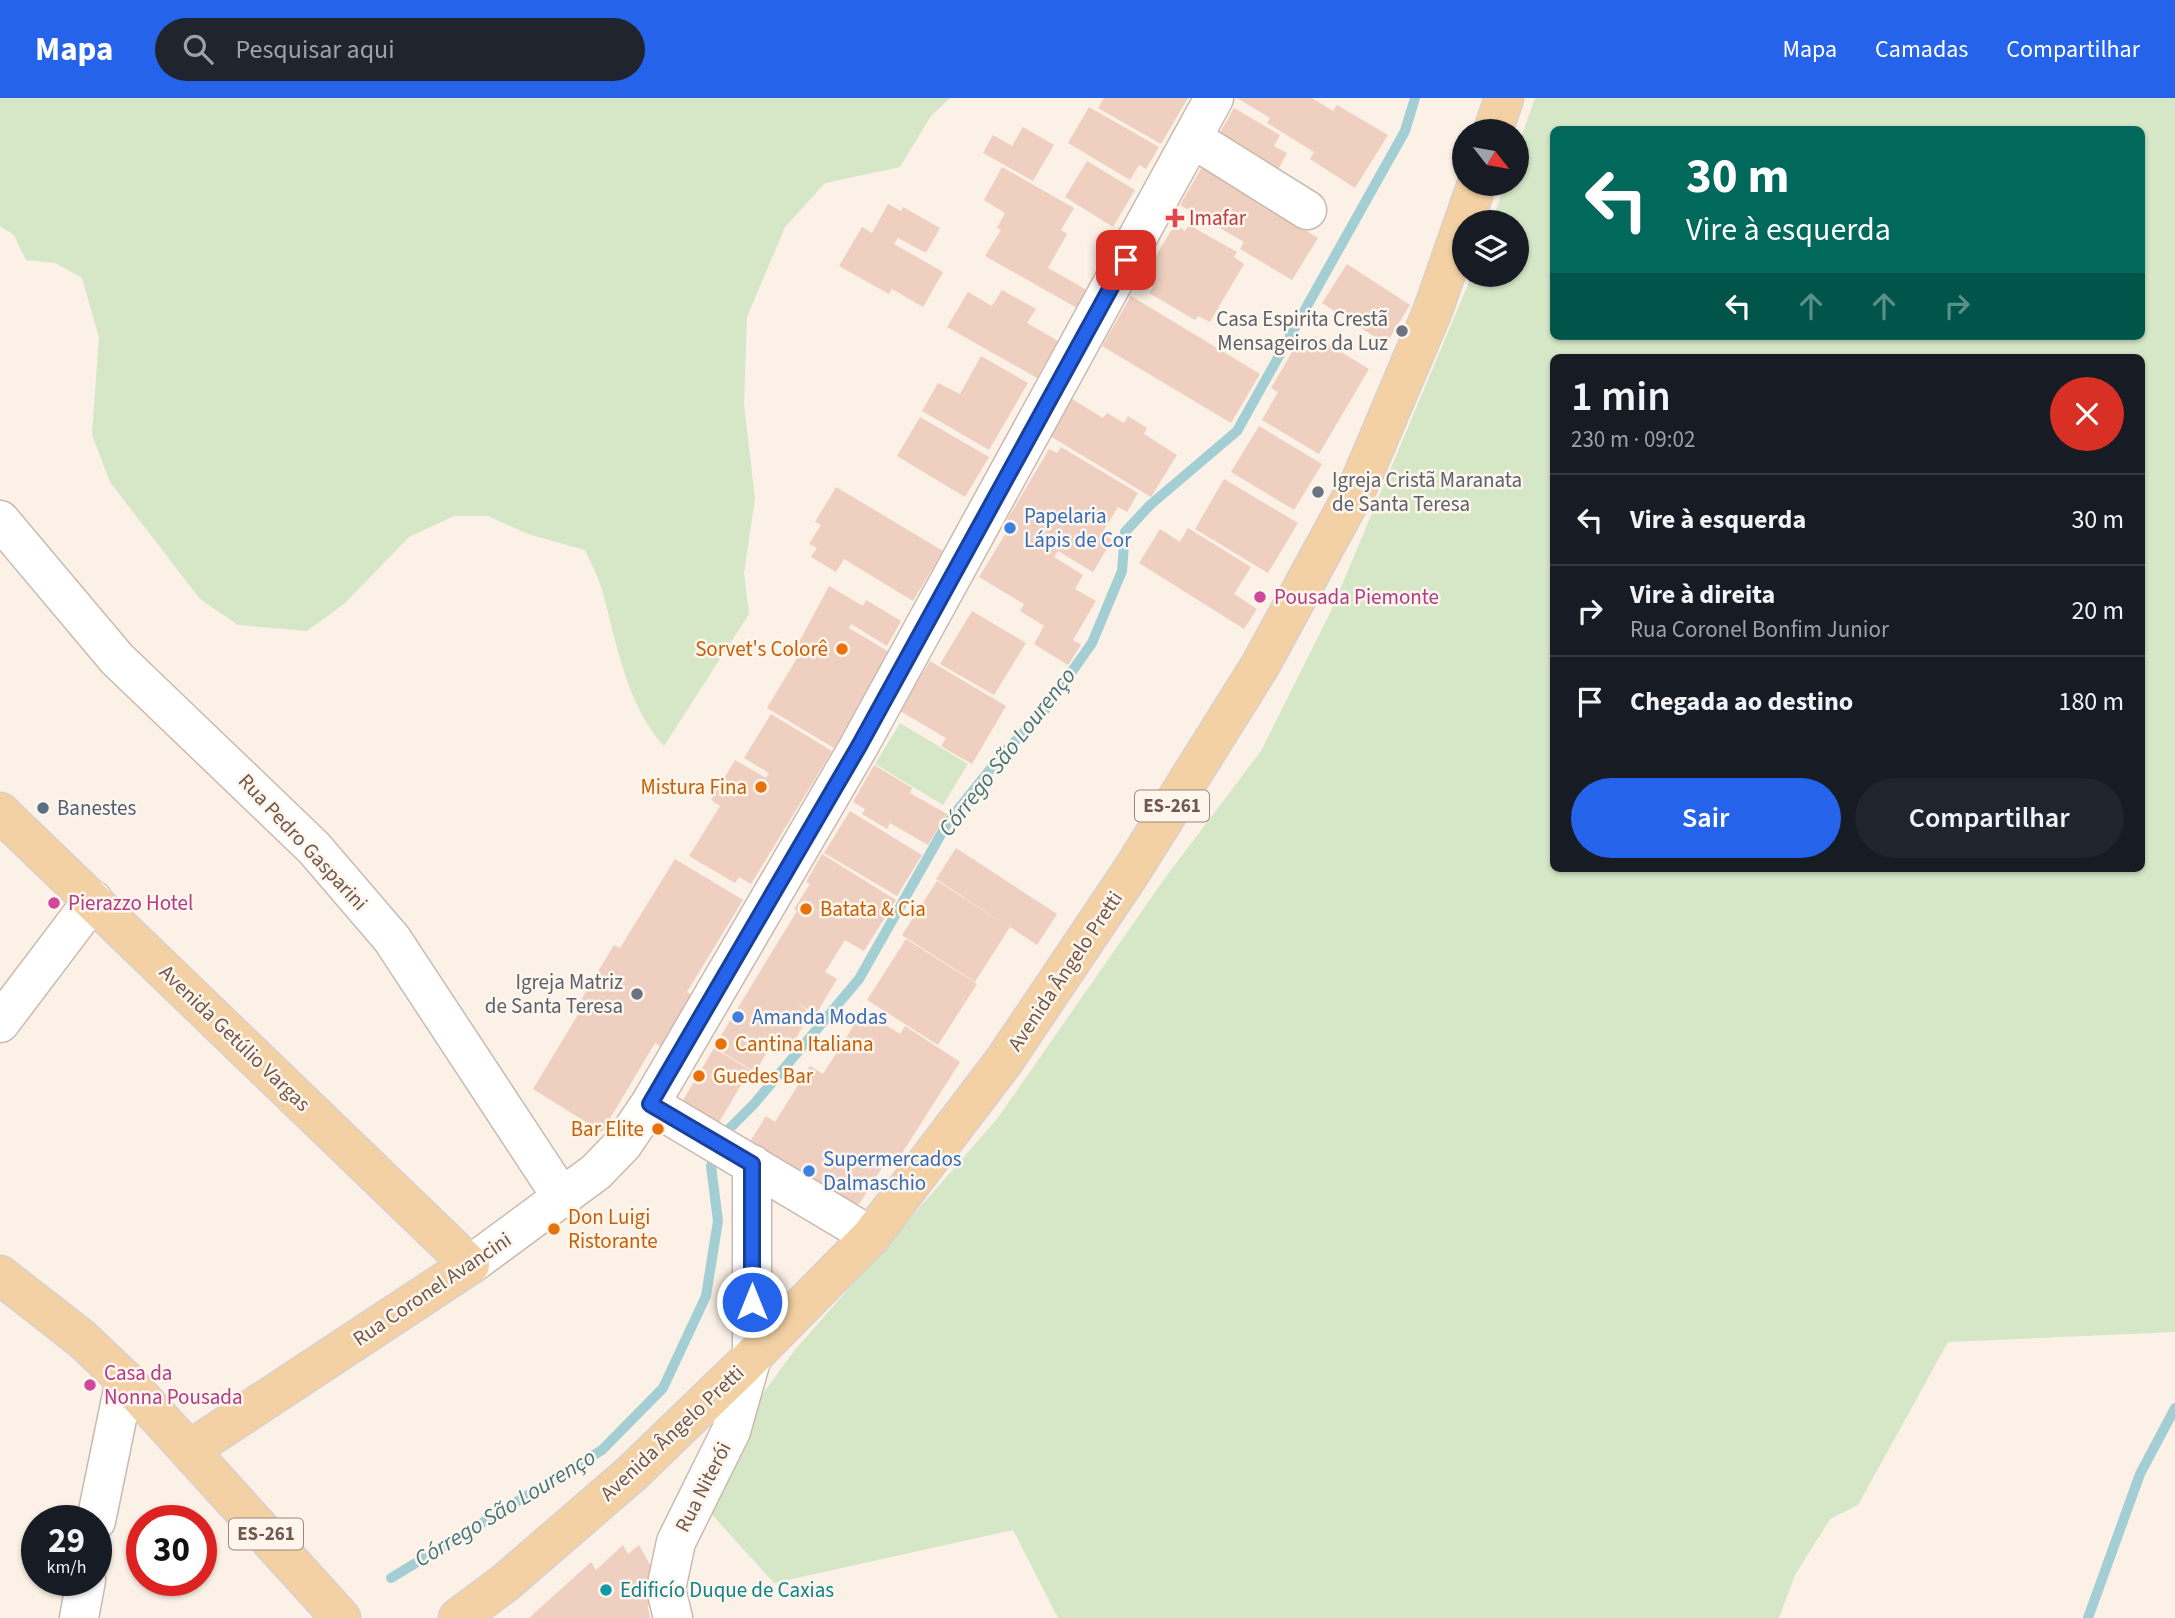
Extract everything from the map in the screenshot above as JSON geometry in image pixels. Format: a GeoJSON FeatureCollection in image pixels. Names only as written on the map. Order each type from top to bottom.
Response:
{"type":"FeatureCollection","features":[{"type":"Feature","properties":{"kind":"main road"},"geometry":{"type":"LineString","coordinates":[[1497,119],[1504,98]]}},
{"type":"Feature","properties":{"kind":"main road","name":"Avenida Ângelo Pretti"},"geometry":{"type":"LineString","coordinates":[[458,1618],[505,1583],[631,1474],[752,1357],[871,1236],[1004,1061],[1131,872],[1261,664],[1362,480],[1433,310],[1472,196]]}},
{"type":"Feature","properties":{"kind":"main road","name":"Avenida Getúlio Vargas"},"geometry":{"type":"LineString","coordinates":[[0,812],[470,1265]]}},
{"type":"Feature","properties":{"kind":"main road","name":"Rua Coronel Avancini"},"geometry":{"type":"LineString","coordinates":[[191,1449],[470,1265]]}},
{"type":"Feature","properties":{"kind":"main road","name":"ES-261"},"geometry":{"type":"LineString","coordinates":[[0,1275],[82,1339],[125,1380],[191,1449],[341,1618]]}},
{"type":"Feature","properties":{"kind":"street","name":"Rua Coronel Avancini"},"geometry":{"type":"LineString","coordinates":[[470,1265],[563,1199],[596,1172],[623,1144],[650,1104],[859,746],[1214,98]]}},
{"type":"Feature","properties":{"kind":"street"},"geometry":{"type":"LineString","coordinates":[[1192,138],[1307,209]]}},
{"type":"Feature","properties":{"kind":"street","name":"Rua Pedro Gasparini"},"geometry":{"type":"LineString","coordinates":[[0,520],[117,659],[314,848],[392,939],[563,1199]]}},
{"type":"Feature","properties":{"kind":"street"},"geometry":{"type":"LineString","coordinates":[[0,1023],[93,901]]}},
{"type":"Feature","properties":{"kind":"street"},"geometry":{"type":"LineString","coordinates":[[650,1104],[871,1236]]}},
{"type":"Feature","properties":{"kind":"street","name":"Rua Niterói"},"geometry":{"type":"LineString","coordinates":[[673,1618],[666,1589],[676,1542],[732,1431],[752,1357],[729,1150]]}},
{"type":"Feature","properties":{"kind":"street"},"geometry":{"type":"LineString","coordinates":[[99,1505],[125,1380]]}},
{"type":"Feature","properties":{"kind":"street"},"geometry":{"type":"LineString","coordinates":[[79,1618],[83,1596]]}},
{"type":"Feature","properties":{"kind":"green space"},"geometry":{"type":"Polygon","coordinates":[[[0,98],[950,98],[931,116],[900,167],[825,183],[785,227],[747,317],[744,404],[755,499],[744,573],[749,614],[664,746],[640,711],[632,692],[600,585],[585,550],[528,534],[488,516],[454,516],[409,537],[344,604],[307,631],[238,625],[200,599],[110,482],[92,435],[99,337],[82,278],[55,263],[26,260],[14,235],[0,226],[0,98]]]}},
{"type":"Feature","properties":{"kind":"green space"},"geometry":{"type":"Polygon","coordinates":[[[1535,98],[2175,98],[2175,1332],[1948,1342],[1858,1505],[1830,1519],[1795,1575],[1779,1618],[1058,1618],[1013,1530],[774,1583],[706,1508],[762,1395],[794,1351],[997,1119],[1165,878],[1261,751],[1331,611],[1467,287],[1529,287],[1529,210],[1496,210],[1501,196],[1530,196],[1530,119],[1528,119],[1535,98]]]}},
{"type":"Feature","properties":{"kind":"green space"},"geometry":{"type":"Polygon","coordinates":[[[900,723],[968,764],[943,805],[875,764],[900,723]]]}},
{"type":"Feature","properties":{"kind":"building"},"geometry":{"type":"Polygon","coordinates":[[[1104,98],[1188,98],[1161,144],[1098,108],[1104,98]]]}},
{"type":"Feature","properties":{"kind":"building"},"geometry":{"type":"Polygon","coordinates":[[[1237,98],[1312,98],[1333,111],[1337,105],[1388,135],[1355,188],[1310,159],[1314,152],[1267,123],[1270,118],[1237,98]]]}},
{"type":"Feature","properties":{"kind":"building"},"geometry":{"type":"Polygon","coordinates":[[[1089,107],[1159,147],[1146,169],[1139,165],[1130,180],[1068,143],[1089,107]]]}},
{"type":"Feature","properties":{"kind":"building"},"geometry":{"type":"Polygon","coordinates":[[[1234,108],[1280,135],[1274,146],[1287,153],[1274,177],[1218,136],[1234,108]]]}},
{"type":"Feature","properties":{"kind":"building"},"geometry":{"type":"Polygon","coordinates":[[[1023,127],[1054,145],[1033,181],[983,153],[993,135],[1012,146],[1023,127]]]}},
{"type":"Feature","properties":{"kind":"building"},"geometry":{"type":"Polygon","coordinates":[[[1206,160],[1279,214],[1318,238],[1292,280],[1240,249],[1244,242],[1180,205],[1206,160]]]}},
{"type":"Feature","properties":{"kind":"building"},"geometry":{"type":"Polygon","coordinates":[[[1087,161],[1135,190],[1113,227],[1065,197],[1087,161]]]}},
{"type":"Feature","properties":{"kind":"building"},"geometry":{"type":"Polygon","coordinates":[[[1002,167],[1074,208],[1061,230],[1067,234],[1048,268],[1087,290],[1077,308],[985,256],[1001,230],[997,228],[1005,213],[984,200],[1002,167]]]}},
{"type":"Feature","properties":{"kind":"building"},"geometry":{"type":"Polygon","coordinates":[[[888,204],[901,211],[903,207],[940,228],[926,253],[898,238],[894,244],[943,272],[923,307],[892,289],[889,294],[839,266],[862,227],[872,233],[888,204]]]}},
{"type":"Feature","properties":{"kind":"building"},"geometry":{"type":"Polygon","coordinates":[[[1175,224],[1185,231],[1189,225],[1237,252],[1234,257],[1244,264],[1210,322],[1198,316],[1195,320],[1149,293],[1153,287],[1141,281],[1175,224]]]}},
{"type":"Feature","properties":{"kind":"building"},"geometry":{"type":"Polygon","coordinates":[[[1347,264],[1410,305],[1386,344],[1322,303],[1347,264]]]}},
{"type":"Feature","properties":{"kind":"building"},"geometry":{"type":"Polygon","coordinates":[[[1002,290],[1036,309],[1027,323],[1058,341],[1037,378],[947,327],[968,292],[992,306],[1002,290]]]}},
{"type":"Feature","properties":{"kind":"building"},"geometry":{"type":"Polygon","coordinates":[[[1131,296],[1260,374],[1231,423],[1102,346],[1131,296]]]}},
{"type":"Feature","properties":{"kind":"building"},"geometry":{"type":"Polygon","coordinates":[[[1315,336],[1369,369],[1319,454],[1262,420],[1278,392],[1271,388],[1295,347],[1305,353],[1315,336]]]}},
{"type":"Feature","properties":{"kind":"building"},"geometry":{"type":"Polygon","coordinates":[[[981,356],[1028,383],[989,450],[922,411],[938,383],[960,394],[981,356]]]}},
{"type":"Feature","properties":{"kind":"building"},"geometry":{"type":"Polygon","coordinates":[[[1072,399],[1103,418],[1107,413],[1124,423],[1128,416],[1147,428],[1144,434],[1177,455],[1151,497],[1050,436],[1072,399]]]}},
{"type":"Feature","properties":{"kind":"building"},"geometry":{"type":"Polygon","coordinates":[[[920,417],[989,457],[965,497],[897,456],[920,417]]]}},
{"type":"Feature","properties":{"kind":"building"},"geometry":{"type":"Polygon","coordinates":[[[1259,426],[1322,464],[1294,510],[1231,472],[1259,426]]]}},
{"type":"Feature","properties":{"kind":"building"},"geometry":{"type":"Polygon","coordinates":[[[1061,447],[1138,493],[1127,512],[1118,507],[1102,533],[1112,540],[1093,572],[1058,551],[1054,557],[1083,575],[1075,589],[1096,601],[1073,640],[1081,645],[1068,665],[1034,644],[1044,626],[1020,611],[1024,604],[979,577],[1012,523],[1007,520],[1049,449],[1057,453],[1061,447]]]}},
{"type":"Feature","properties":{"kind":"building"},"geometry":{"type":"Polygon","coordinates":[[[1224,479],[1298,523],[1268,573],[1195,529],[1224,479]]]}},
{"type":"Feature","properties":{"kind":"building"},"geometry":{"type":"Polygon","coordinates":[[[836,487],[943,551],[913,601],[844,559],[836,572],[811,557],[817,548],[809,544],[821,525],[815,522],[836,487]]]}},
{"type":"Feature","properties":{"kind":"building"},"geometry":{"type":"Polygon","coordinates":[[[1188,528],[1251,567],[1234,594],[1257,609],[1244,629],[1139,563],[1160,529],[1180,542],[1188,528]]]}},
{"type":"Feature","properties":{"kind":"building"},"geometry":{"type":"Polygon","coordinates":[[[829,586],[863,606],[866,600],[901,621],[887,646],[851,624],[849,628],[891,653],[834,748],[767,708],[797,658],[792,655],[829,586]]]}},
{"type":"Feature","properties":{"kind":"building"},"geometry":{"type":"Polygon","coordinates":[[[972,611],[1026,643],[994,695],[940,664],[972,611]]]}},
{"type":"Feature","properties":{"kind":"building"},"geometry":{"type":"Polygon","coordinates":[[[930,661],[1006,706],[972,764],[941,746],[946,738],[900,711],[930,661]]]}},
{"type":"Feature","properties":{"kind":"building"},"geometry":{"type":"Polygon","coordinates":[[[771,714],[832,751],[751,884],[739,877],[735,883],[689,856],[720,806],[711,800],[735,760],[766,778],[769,773],[744,758],[771,714]]]}},
{"type":"Feature","properties":{"kind":"building"},"geometry":{"type":"Polygon","coordinates":[[[874,765],[912,788],[910,793],[947,814],[928,845],[890,823],[887,829],[862,814],[865,809],[853,802],[874,765]]]}},
{"type":"Feature","properties":{"kind":"building"},"geometry":{"type":"Polygon","coordinates":[[[850,811],[922,855],[897,896],[824,853],[850,811]]]}},
{"type":"Feature","properties":{"kind":"building"},"geometry":{"type":"Polygon","coordinates":[[[956,848],[1057,914],[1037,945],[1010,927],[975,982],[902,935],[937,881],[1006,925],[936,879],[956,848]]]}},
{"type":"Feature","properties":{"kind":"building"},"geometry":{"type":"Polygon","coordinates":[[[822,854],[896,900],[864,951],[845,940],[825,972],[837,979],[816,1014],[797,1003],[811,1013],[793,1043],[778,1034],[755,1072],[714,1047],[797,911],[794,909],[810,884],[806,882],[822,854]]]}},
{"type":"Feature","properties":{"kind":"building","name":"Igreja Matriz de Santa Teresa"},"geometry":{"type":"Polygon","coordinates":[[[675,859],[743,900],[687,992],[692,995],[661,1047],[655,1043],[602,1132],[533,1089],[585,1003],[581,1000],[614,945],[620,948],[675,859]]]}},
{"type":"Feature","properties":{"kind":"building"},"geometry":{"type":"Polygon","coordinates":[[[906,939],[977,984],[938,1045],[867,1000],[906,939]]]}},
{"type":"Feature","properties":{"kind":"building"},"geometry":{"type":"Polygon","coordinates":[[[863,1011],[900,1034],[905,1026],[960,1062],[899,1158],[891,1153],[860,1203],[850,1206],[749,1143],[766,1116],[775,1122],[810,1066],[823,1074],[863,1011]]]}},
{"type":"Feature","properties":{"kind":"building"},"geometry":{"type":"Polygon","coordinates":[[[714,1048],[750,1070],[718,1124],[682,1102],[714,1048]]]}},
{"type":"Feature","properties":{"kind":"building","name":"Edificío Duque de Caxias"},"geometry":{"type":"Polygon","coordinates":[[[623,1545],[628,1554],[639,1545],[654,1572],[648,1608],[650,1618],[529,1618],[591,1562],[596,1570],[623,1545]]]}},
{"type":"Feature","properties":{"kind":"waterway","name":"Córrego São Lourenço"},"geometry":{"type":"LineString","coordinates":[[391,1578],[602,1450],[663,1388],[706,1296],[718,1221],[711,1166],[723,1135],[754,1104],[859,979],[948,822],[1001,756],[1044,711],[1092,643],[1122,571],[1125,532],[1150,505],[1237,431],[1405,131],[1415,98]]}},
{"type":"Feature","properties":{"kind":"waterway"},"geometry":{"type":"LineString","coordinates":[[2088,1618],[2140,1474],[2175,1408]]}},
{"type":"Feature","properties":{"kind":"place","name":"Imafar"},"geometry":{"type":"Point","coordinates":[1175,218]}},
{"type":"Feature","properties":{"kind":"place","name":"Casa Espirita Crestã Mensageiros da Luz"},"geometry":{"type":"Point","coordinates":[1402,331]}},
{"type":"Feature","properties":{"kind":"place","name":"Igreja Cristã Maranata de Santa Teresa"},"geometry":{"type":"Point","coordinates":[1318,492]}},
{"type":"Feature","properties":{"kind":"place","name":"Papelaria Lápis de Cor"},"geometry":{"type":"Point","coordinates":[1010,528]}},
{"type":"Feature","properties":{"kind":"place","name":"Pousada Piemonte"},"geometry":{"type":"Point","coordinates":[1260,597]}},
{"type":"Feature","properties":{"kind":"place","name":"Sorvet's Colorê"},"geometry":{"type":"Point","coordinates":[842,649]}},
{"type":"Feature","properties":{"kind":"place","name":"Mistura Fina"},"geometry":{"type":"Point","coordinates":[761,787]}},
{"type":"Feature","properties":{"kind":"place","name":"Banestes"},"geometry":{"type":"Point","coordinates":[43,808]}},
{"type":"Feature","properties":{"kind":"place","name":"Pierazzo Hotel"},"geometry":{"type":"Point","coordinates":[54,903]}},
{"type":"Feature","properties":{"kind":"place","name":"Batata & Cia"},"geometry":{"type":"Point","coordinates":[806,909]}},
{"type":"Feature","properties":{"kind":"place","name":"Igreja Matriz de Santa Teresa"},"geometry":{"type":"Point","coordinates":[637,994]}},
{"type":"Feature","properties":{"kind":"place","name":"Amanda Modas"},"geometry":{"type":"Point","coordinates":[738,1017]}},
{"type":"Feature","properties":{"kind":"place","name":"Cantina Italiana"},"geometry":{"type":"Point","coordinates":[721,1044]}},
{"type":"Feature","properties":{"kind":"place","name":"Guedes Bar"},"geometry":{"type":"Point","coordinates":[699,1076]}},
{"type":"Feature","properties":{"kind":"place","name":"Bar Elite"},"geometry":{"type":"Point","coordinates":[658,1129]}},
{"type":"Feature","properties":{"kind":"place","name":"Supermercados Dalmaschio"},"geometry":{"type":"Point","coordinates":[809,1171]}},
{"type":"Feature","properties":{"kind":"place","name":"Don Luigi Ristorante"},"geometry":{"type":"Point","coordinates":[554,1229]}},
{"type":"Feature","properties":{"kind":"place","name":"Casa da Nonna Pousada"},"geometry":{"type":"Point","coordinates":[90,1385]}},
{"type":"Feature","properties":{"kind":"place","name":"Edificío Duque de Caxias"},"geometry":{"type":"Point","coordinates":[606,1590]}},
{"type":"Feature","properties":{"kind":"route"},"geometry":{"type":"LineString","coordinates":[[752,1302],[752,1164],[650,1104],[725,980],[859,746],[1126,260]]}}]}
